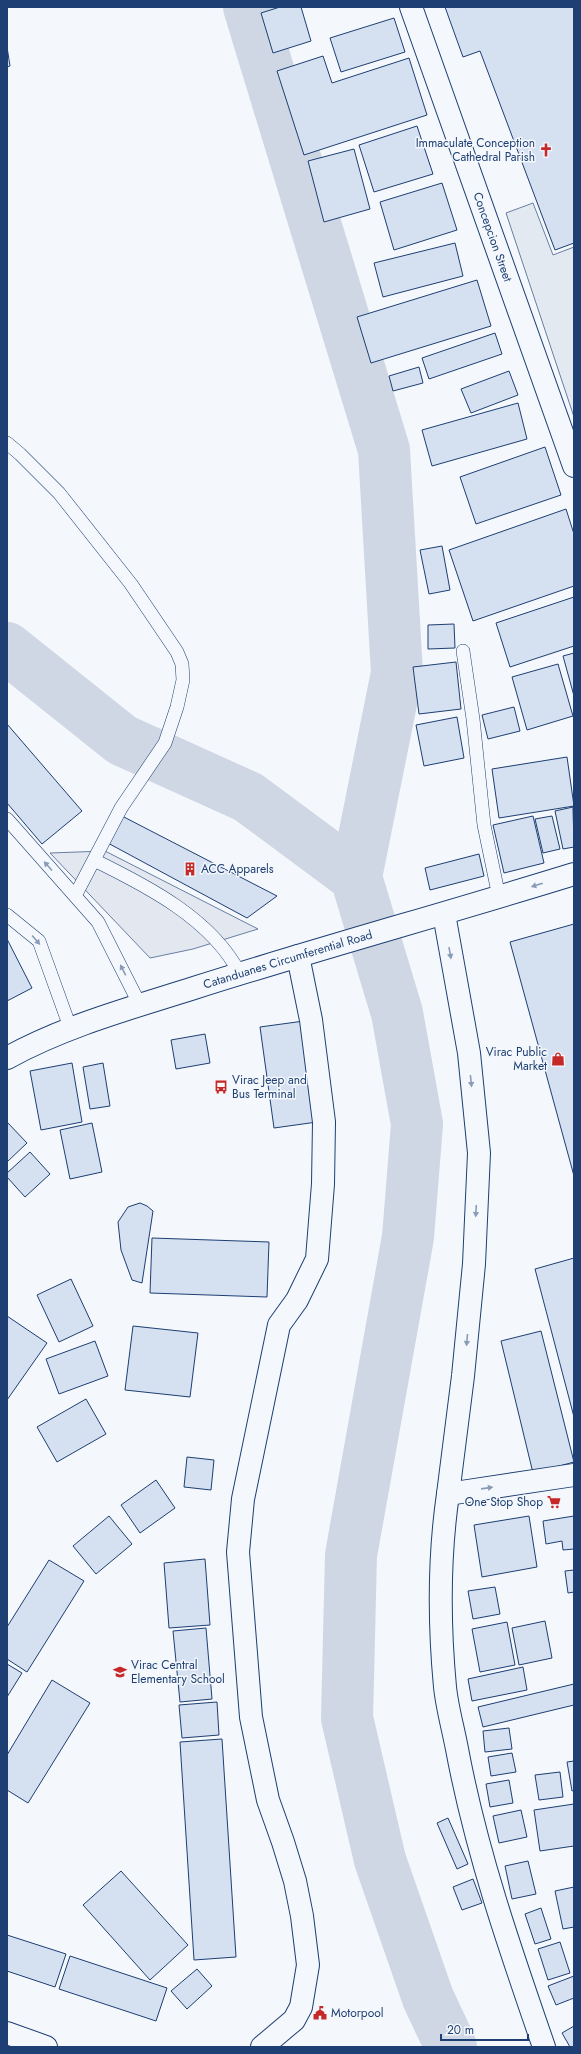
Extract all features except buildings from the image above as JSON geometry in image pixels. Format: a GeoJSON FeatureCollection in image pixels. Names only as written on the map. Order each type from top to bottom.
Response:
{"type":"FeatureCollection","features":[{"type":"Feature","properties":{"kind":"street","name":"Concepcion Street"},"geometry":{"type":"LineString","coordinates":[[411,7],[570,445],[574,466]]}},
{"type":"Feature","properties":{"kind":"street","name":"Catanduanes Circumferential Road"},"geometry":{"type":"LineString","coordinates":[[7,1058],[24,1049],[71,1030],[140,1005],[574,874]]}},
{"type":"Feature","properties":{"kind":"street"},"geometry":{"type":"LineString","coordinates":[[444,914],[468,1054],[479,1153],[474,1264],[463,1376],[442,1545],[442,1614],[445,1688],[465,1792],[509,1945],[544,2047]]}},
{"type":"Feature","properties":{"kind":"street"},"geometry":{"type":"LineString","coordinates":[[262,2047],[294,2020],[301,2007],[308,1965],[302,1916],[295,1881],[268,1800],[252,1716],[238,1552],[243,1499],[279,1325],[297,1300],[317,1259],[323,1184],[324,1122],[306,954]]}},
{"type":"Feature","properties":{"kind":"street"},"geometry":{"type":"LineString","coordinates":[[448,1494],[574,1475]]}},
{"type":"Feature","properties":{"kind":"street"},"geometry":{"type":"LineString","coordinates":[[7,2033],[46,2047]]}},
{"type":"Feature","properties":{"kind":"lane"},"geometry":{"type":"LineString","coordinates":[[7,443],[59,493],[131,584],[177,652],[182,664],[183,680],[177,706],[164,743],[121,808],[75,896]]}},
{"type":"Feature","properties":{"kind":"lane"},"geometry":{"type":"LineString","coordinates":[[463,651],[473,719],[484,825],[499,897]]}},
{"type":"Feature","properties":{"kind":"lane"},"geometry":{"type":"LineString","coordinates":[[7,819],[13,834],[75,896],[98,922],[140,1005]]}},
{"type":"Feature","properties":{"kind":"lane"},"geometry":{"type":"LineString","coordinates":[[94,860],[139,882],[169,901],[210,933],[232,959],[240,974]]}},
{"type":"Feature","properties":{"kind":"lane"},"geometry":{"type":"LineString","coordinates":[[7,915],[39,941],[71,1030]]}},
{"type":"Feature","properties":{"kind":"shaded area"},"geometry":{"type":"Polygon","coordinates":[[[533,203],[553,255],[574,247],[574,417],[506,213],[533,203]]]}},
{"type":"Feature","properties":{"kind":"shaded area"},"geometry":{"type":"Polygon","coordinates":[[[105,851],[258,929],[193,949],[150,958],[50,853],[105,851]]]}},
{"type":"Feature","properties":{"kind":"waterway"},"geometry":{"type":"LineString","coordinates":[[249,7],[384,450],[397,673],[356,877]]}},
{"type":"Feature","properties":{"kind":"waterway"},"geometry":{"type":"LineString","coordinates":[[7,648],[122,740],[248,797],[356,877],[397,1013],[417,1124],[408,1237],[351,1555],[347,1718],[380,1860],[428,1998],[451,2047]]}},
{"type":"Feature","properties":{"kind":"place","name":"Immaculate Conception Cathedral Parish"},"geometry":{"type":"Point","coordinates":[546,150]}},
{"type":"Feature","properties":{"kind":"place","name":"ACC Apparels"},"geometry":{"type":"Point","coordinates":[190,869]}},
{"type":"Feature","properties":{"kind":"place","name":"Virac Public Market"},"geometry":{"type":"Point","coordinates":[558,1059]}},
{"type":"Feature","properties":{"kind":"place","name":"Virac Jeep and Bus Terminal"},"geometry":{"type":"Point","coordinates":[221,1087]}},
{"type":"Feature","properties":{"kind":"place","name":"One Stop Shop"},"geometry":{"type":"Point","coordinates":[554,1502]}},
{"type":"Feature","properties":{"kind":"place","name":"Virac Central Elementary School"},"geometry":{"type":"Point","coordinates":[120,1672]}},
{"type":"Feature","properties":{"kind":"place","name":"Motorpool"},"geometry":{"type":"Point","coordinates":[320,2013]}}]}
